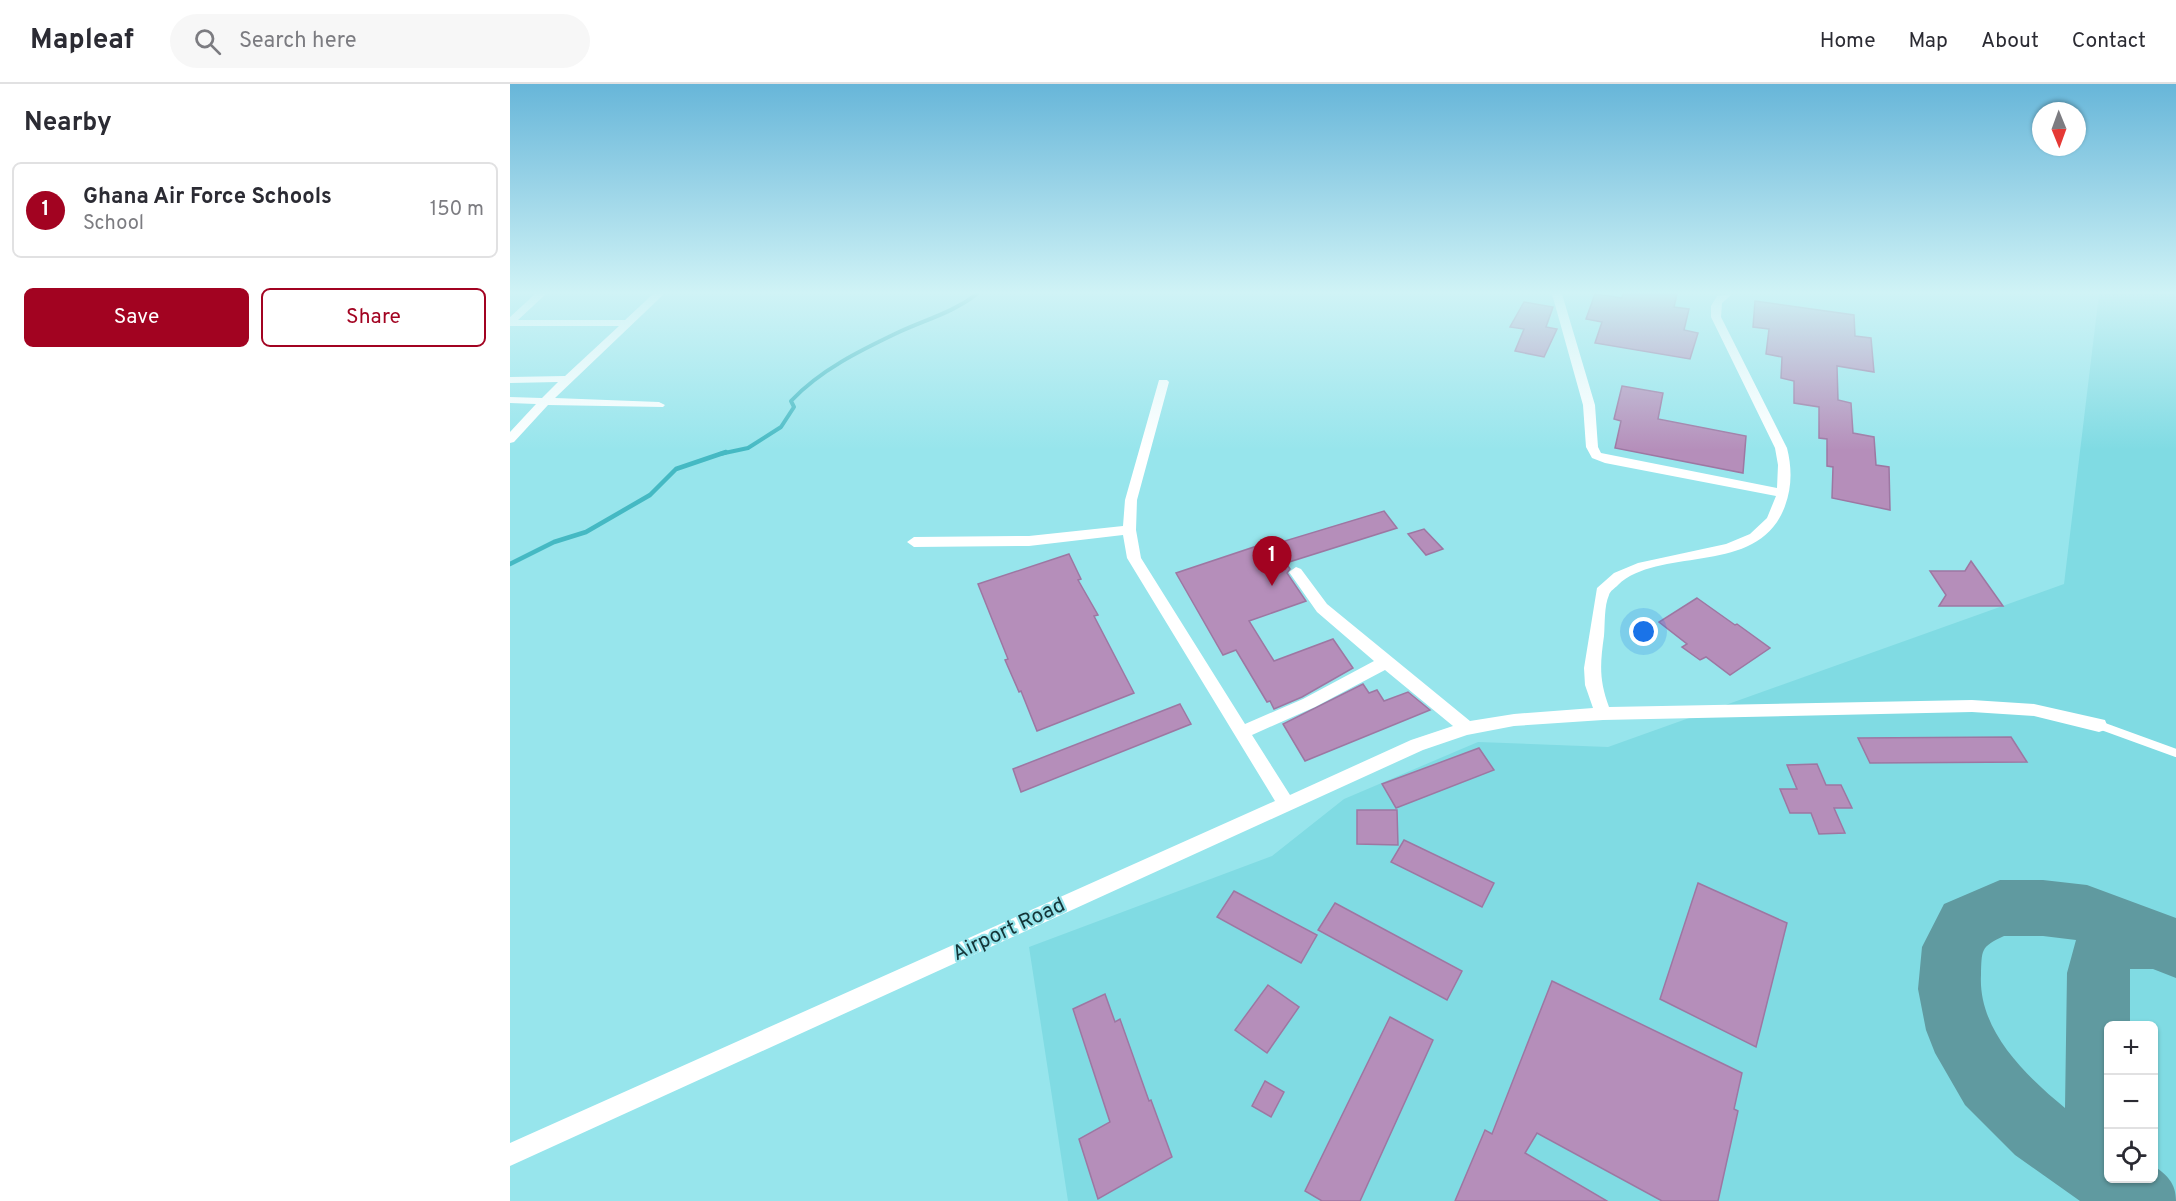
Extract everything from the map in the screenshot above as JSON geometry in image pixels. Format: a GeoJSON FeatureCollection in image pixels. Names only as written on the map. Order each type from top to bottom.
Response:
{"type":"FeatureCollection","features":[{"type":"Feature","properties":{"kind":"street"},"geometry":{"type":"LineString","coordinates":[[510,438],[546,400],[603,346]]}},
{"type":"Feature","properties":{"kind":"street"},"geometry":{"type":"LineString","coordinates":[[1572,346],[1589,405],[1592,447],[1596,455],[1605,459],[1783,493]]}},
{"type":"Feature","properties":{"kind":"street"},"geometry":{"type":"LineString","coordinates":[[1603,714],[1593,685],[1592,669],[1602,592],[1609,582],[1627,571],[1725,549],[1754,538],[1771,524],[1782,503],[1786,466],[1781,448],[1730,346]]}},
{"type":"Feature","properties":{"kind":"street"},"geometry":{"type":"LineString","coordinates":[[510,380],[567,380]]}},
{"type":"Feature","properties":{"kind":"street"},"geometry":{"type":"LineString","coordinates":[[1163,382],[1131,500],[1129,530],[1134,558],[1286,804]]}},
{"type":"Feature","properties":{"kind":"street"},"geometry":{"type":"LineString","coordinates":[[510,400],[659,405]]}},
{"type":"Feature","properties":{"kind":"street"},"geometry":{"type":"LineString","coordinates":[[915,542],[1029,541],[1129,530]]}},
{"type":"Feature","properties":{"kind":"street"},"geometry":{"type":"LineString","coordinates":[[1296,572],[1322,608],[1467,728]]}},
{"type":"Feature","properties":{"kind":"street"},"geometry":{"type":"LineString","coordinates":[[1241,733],[1309,703],[1386,662]]}},
{"type":"Feature","properties":{"kind":"street","name":"Airport Road"},"geometry":{"type":"LineString","coordinates":[[510,1155],[1417,745],[1467,728],[1514,720],[1603,714],[1972,706],[2034,710],[2099,725]]}},
{"type":"Feature","properties":{"kind":"lane"},"geometry":{"type":"LineString","coordinates":[[2099,725],[2176,753]]}},
{"type":"Feature","properties":{"kind":"shaded area"},"geometry":{"type":"Polygon","coordinates":[[[2093,346],[2176,346],[2176,1201],[1068,1201],[1029,947],[1272,856],[1344,799],[1478,742],[1608,747],[2064,584],[2093,346]]]}},
{"type":"Feature","properties":{"kind":"building"},"geometry":{"type":"Polygon","coordinates":[[[1517,346],[1549,346],[1544,357],[1515,351],[1517,346]]]}},
{"type":"Feature","properties":{"kind":"building"},"geometry":{"type":"Polygon","coordinates":[[[1614,346],[1694,346],[1690,359],[1614,346]]]}},
{"type":"Feature","properties":{"kind":"building"},"geometry":{"type":"Polygon","coordinates":[[[1767,346],[1872,346],[1874,372],[1837,366],[1838,400],[1851,403],[1853,433],[1874,437],[1876,465],[1889,467],[1890,510],[1832,498],[1833,467],[1827,466],[1827,439],[1819,438],[1819,407],[1794,403],[1794,381],[1781,378],[1782,357],[1766,354],[1767,346]]]}},
{"type":"Feature","properties":{"kind":"building"},"geometry":{"type":"Polygon","coordinates":[[[1622,386],[1663,393],[1658,419],[1746,436],[1743,473],[1615,448],[1621,421],[1614,419],[1622,386]]]}},
{"type":"Feature","properties":{"kind":"building"},"geometry":{"type":"Polygon","coordinates":[[[1384,511],[1397,528],[1286,563],[1290,569],[1287,573],[1306,601],[1249,621],[1274,661],[1333,639],[1353,668],[1302,697],[1274,709],[1270,701],[1267,702],[1236,650],[1223,655],[1176,573],[1263,544],[1265,547],[1384,511]]]}},
{"type":"Feature","properties":{"kind":"building"},"geometry":{"type":"Polygon","coordinates":[[[1424,529],[1443,549],[1426,555],[1408,534],[1424,529]]]}},
{"type":"Feature","properties":{"kind":"building"},"geometry":{"type":"Polygon","coordinates":[[[1069,554],[1081,579],[1078,580],[1098,615],[1094,616],[1134,693],[1037,731],[1021,691],[1019,692],[1005,660],[1008,659],[978,584],[1069,554]]]}},
{"type":"Feature","properties":{"kind":"building"},"geometry":{"type":"Polygon","coordinates":[[[1971,561],[2003,606],[1939,606],[1946,595],[1930,571],[1965,571],[1971,561]]]}},
{"type":"Feature","properties":{"kind":"building"},"geometry":{"type":"Polygon","coordinates":[[[1697,598],[1770,648],[1730,675],[1706,657],[1700,660],[1682,647],[1687,644],[1659,622],[1697,598]]]}},
{"type":"Feature","properties":{"kind":"building"},"geometry":{"type":"Polygon","coordinates":[[[1363,684],[1369,693],[1377,690],[1384,701],[1408,692],[1430,710],[1305,761],[1283,724],[1363,684]]]}},
{"type":"Feature","properties":{"kind":"building"},"geometry":{"type":"Polygon","coordinates":[[[1180,704],[1191,724],[1021,792],[1013,769],[1180,704]]]}},
{"type":"Feature","properties":{"kind":"building"},"geometry":{"type":"Polygon","coordinates":[[[2011,737],[2027,762],[1870,763],[1858,738],[2011,737]]]}},
{"type":"Feature","properties":{"kind":"building"},"geometry":{"type":"Polygon","coordinates":[[[1479,748],[1494,770],[1396,808],[1382,784],[1479,748]]]}},
{"type":"Feature","properties":{"kind":"building"},"geometry":{"type":"Polygon","coordinates":[[[1817,764],[1826,785],[1841,785],[1852,808],[1834,808],[1845,833],[1819,834],[1811,813],[1790,813],[1780,789],[1797,789],[1787,765],[1817,764]]]}},
{"type":"Feature","properties":{"kind":"building"},"geometry":{"type":"Polygon","coordinates":[[[1357,810],[1397,810],[1398,845],[1357,844],[1357,810]]]}},
{"type":"Feature","properties":{"kind":"building"},"geometry":{"type":"Polygon","coordinates":[[[1404,840],[1494,883],[1482,907],[1391,862],[1404,840]]]}},
{"type":"Feature","properties":{"kind":"building"},"geometry":{"type":"Polygon","coordinates":[[[1698,883],[1787,923],[1756,1047],[1660,999],[1698,883]]]}},
{"type":"Feature","properties":{"kind":"building"},"geometry":{"type":"Polygon","coordinates":[[[1234,891],[1317,935],[1301,963],[1217,917],[1234,891]]]}},
{"type":"Feature","properties":{"kind":"building"},"geometry":{"type":"Polygon","coordinates":[[[1335,903],[1462,971],[1447,1000],[1318,930],[1335,903]]]}},
{"type":"Feature","properties":{"kind":"building"},"geometry":{"type":"Polygon","coordinates":[[[1552,981],[1742,1073],[1734,1109],[1738,1111],[1718,1201],[1662,1201],[1537,1133],[1525,1153],[1607,1201],[1455,1201],[1485,1130],[1492,1134],[1552,981]]]}},
{"type":"Feature","properties":{"kind":"building"},"geometry":{"type":"Polygon","coordinates":[[[1268,985],[1299,1007],[1267,1053],[1235,1030],[1268,985]]]}},
{"type":"Feature","properties":{"kind":"building"},"geometry":{"type":"Polygon","coordinates":[[[1105,994],[1115,1022],[1120,1019],[1172,1157],[1098,1199],[1079,1139],[1110,1122],[1073,1009],[1105,994]]]}},
{"type":"Feature","properties":{"kind":"building"},"geometry":{"type":"Polygon","coordinates":[[[1390,1017],[1433,1040],[1360,1201],[1322,1201],[1305,1191],[1390,1017]]]}},
{"type":"Feature","properties":{"kind":"building"},"geometry":{"type":"Polygon","coordinates":[[[1265,1081],[1284,1092],[1271,1117],[1252,1106],[1265,1081]]]}},
{"type":"Feature","properties":{"kind":"waterway"},"geometry":{"type":"LineString","coordinates":[[720,454],[748,448],[781,427],[794,407],[791,401],[802,390],[828,370],[870,346]]}},
{"type":"Feature","properties":{"kind":"waterway"},"geometry":{"type":"LineString","coordinates":[[720,454],[726,452]]}},
{"type":"Feature","properties":{"kind":"waterway"},"geometry":{"type":"LineString","coordinates":[[510,564],[554,542],[586,532],[650,495],[676,469],[720,454]]}},
{"type":"Feature","properties":{"kind":"taxiway"},"geometry":{"type":"LineString","coordinates":[[2104,1175],[2039,1131],[1989,1081],[1958,1030],[1949,989],[1952,947],[1965,924],[2000,908],[2043,908],[2087,913],[2158,940]]}},
{"type":"Feature","properties":{"kind":"taxiway"},"geometry":{"type":"LineString","coordinates":[[2104,1135],[2099,1115],[2098,973],[2104,945],[2117,940],[2158,940]]}},
{"type":"Feature","properties":{"kind":"taxiway"},"geometry":{"type":"LineString","coordinates":[[2158,940],[2176,949]]}},
{"type":"Feature","properties":{"kind":"taxiway"},"geometry":{"type":"LineString","coordinates":[[2116,1183],[2143,1201]]}},
{"type":"Feature","properties":{"kind":"place","name":"Ghana Air Force Schools"},"geometry":{"type":"Point","coordinates":[1272,586]}}]}
